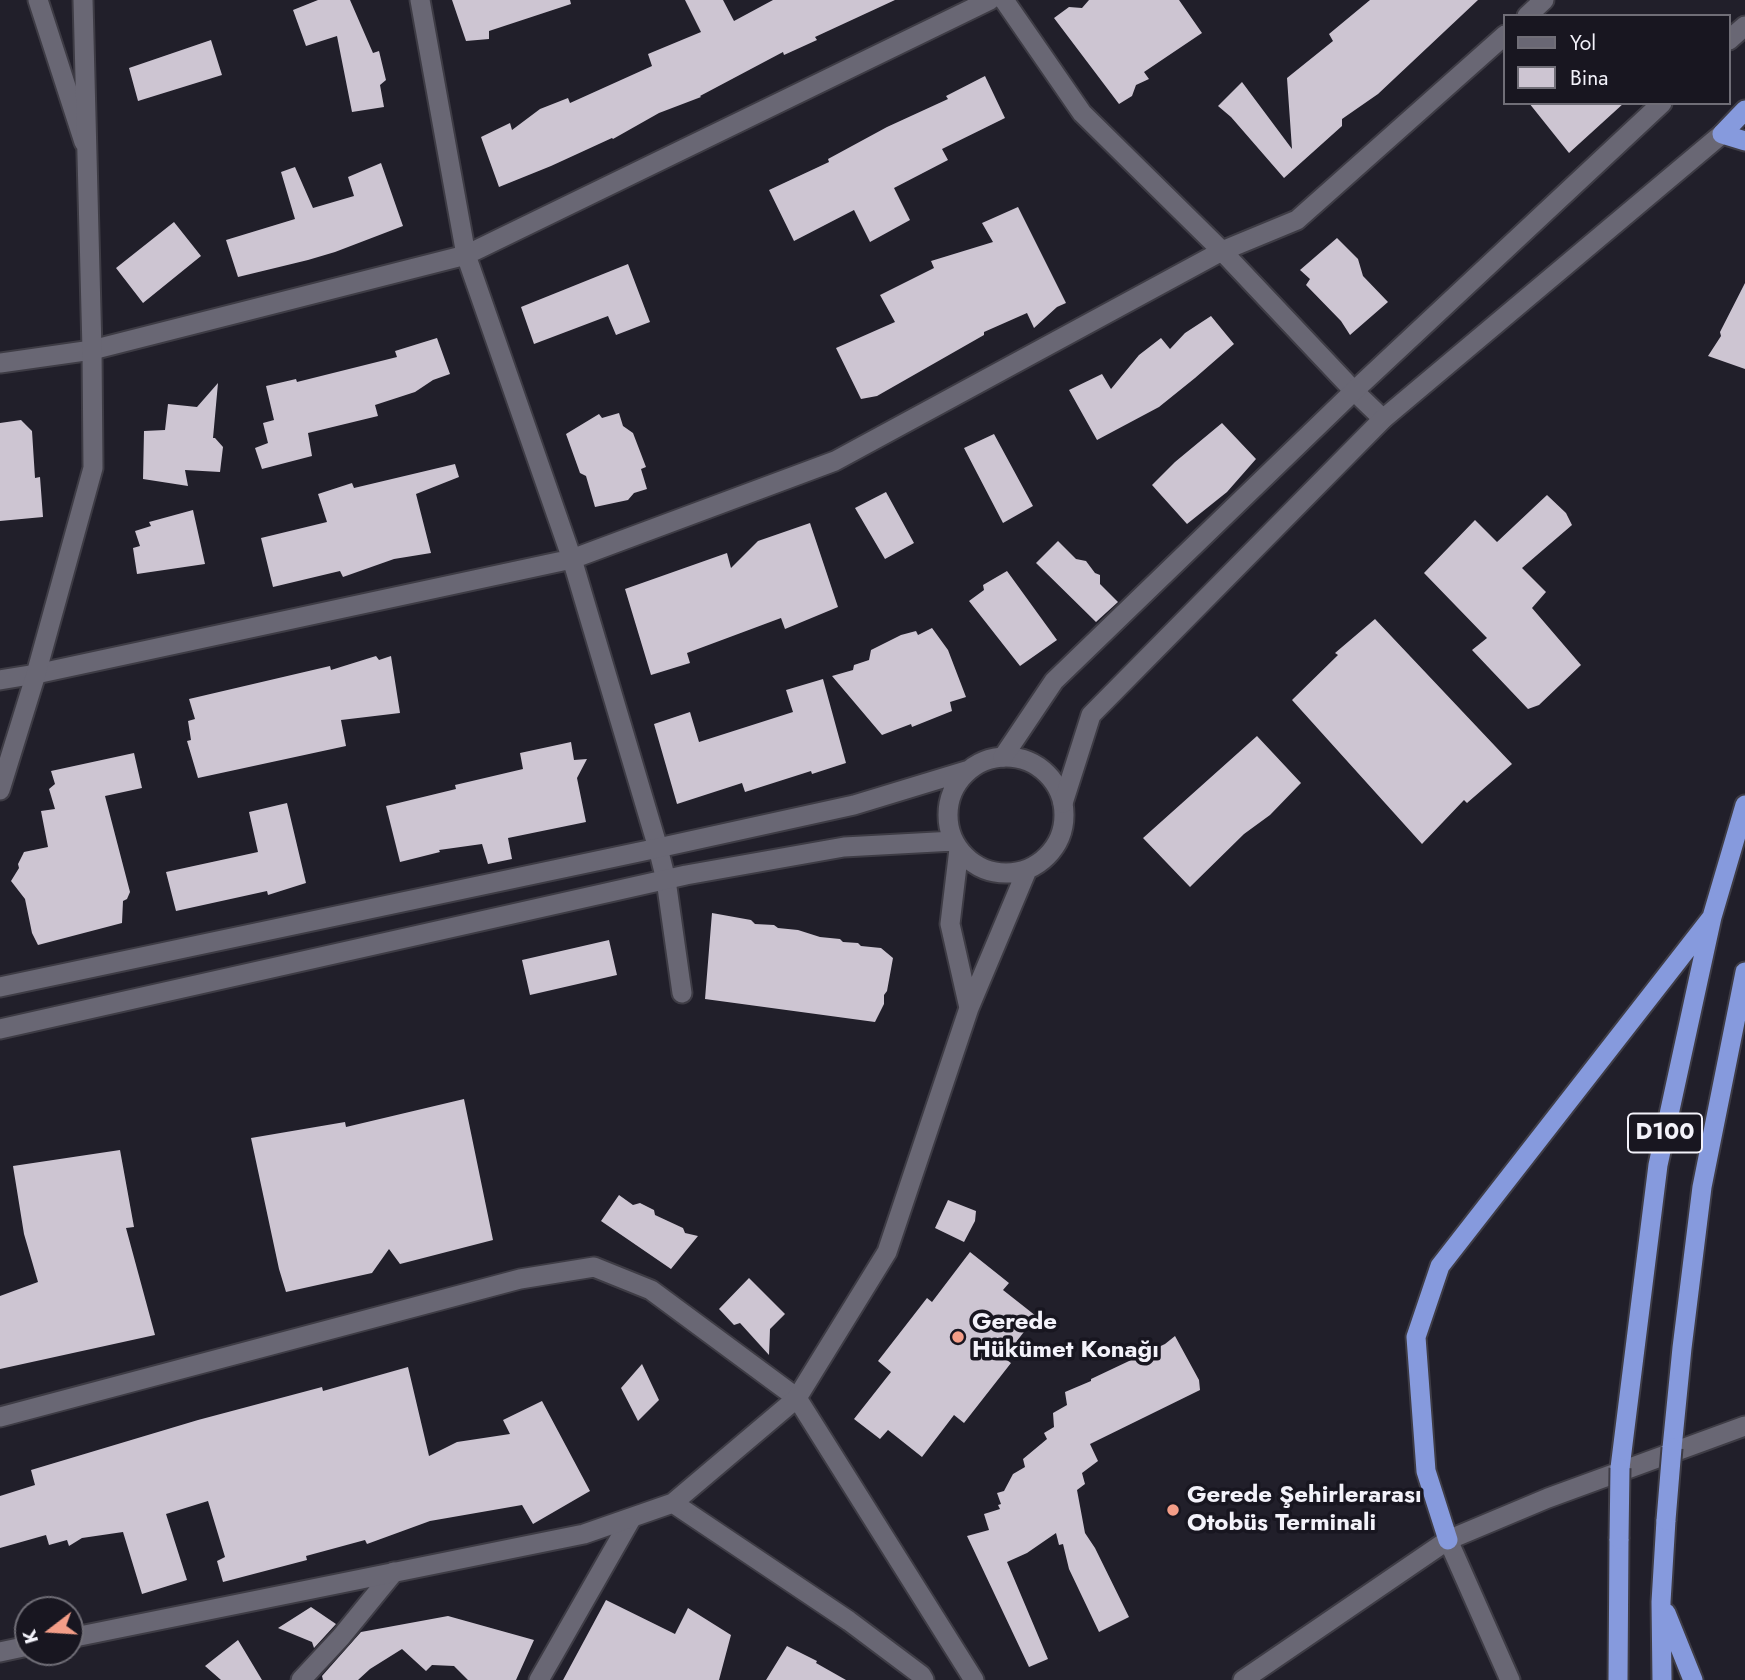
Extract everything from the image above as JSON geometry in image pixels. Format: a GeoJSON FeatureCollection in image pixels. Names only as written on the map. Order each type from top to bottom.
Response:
{"type":"FeatureCollection","features":[{"type":"Feature","properties":{"kind":"highway"},"geometry":{"type":"LineString","coordinates":[[1745,110],[1722,134],[1745,141]]}},
{"type":"Feature","properties":{"kind":"highway","name":"D100"},"geometry":{"type":"LineString","coordinates":[[1618,1680],[1620,1468],[1658,1165],[1712,916],[1745,805]]}},
{"type":"Feature","properties":{"kind":"highway"},"geometry":{"type":"LineString","coordinates":[[1448,1540],[1426,1471],[1416,1337],[1440,1266],[1712,916]]}},
{"type":"Feature","properties":{"kind":"highway","name":"D100"},"geometry":{"type":"LineString","coordinates":[[1662,1680],[1661,1602],[1682,1348],[1702,1187],[1745,972]]}},
{"type":"Feature","properties":{"kind":"highway"},"geometry":{"type":"LineString","coordinates":[[1661,1602],[1693,1680]]}},
{"type":"Feature","properties":{"kind":"street"},"geometry":{"type":"LineString","coordinates":[[38,0],[87,150]]}},
{"type":"Feature","properties":{"kind":"street"},"geometry":{"type":"LineString","coordinates":[[0,790],[36,674],[93,468],[83,0]]}},
{"type":"Feature","properties":{"kind":"street"},"geometry":{"type":"LineString","coordinates":[[420,0],[466,255],[572,559],[658,848],[666,880],[681,993]]}},
{"type":"Feature","properties":{"kind":"street"},"geometry":{"type":"LineString","coordinates":[[0,363],[92,350],[466,255],[990,0]]}},
{"type":"Feature","properties":{"kind":"street"},"geometry":{"type":"LineString","coordinates":[[1004,0],[1082,113],[1222,251],[1382,419]]}},
{"type":"Feature","properties":{"kind":"street"},"geometry":{"type":"LineString","coordinates":[[1529,14],[1544,0]]}},
{"type":"Feature","properties":{"kind":"street"},"geometry":{"type":"LineString","coordinates":[[1731,38],[1745,26]]}},
{"type":"Feature","properties":{"kind":"street"},"geometry":{"type":"LineString","coordinates":[[0,680],[572,559],[835,461],[1222,251],[1297,220],[1504,36]]}},
{"type":"Feature","properties":{"kind":"street"},"geometry":{"type":"LineString","coordinates":[[1003,757],[1054,681],[1354,391],[1660,105]]}},
{"type":"Feature","properties":{"kind":"street"},"geometry":{"type":"LineString","coordinates":[[1063,803],[1091,715],[1382,419],[1722,134]]}},
{"type":"Feature","properties":{"kind":"street"},"geometry":{"type":"LineString","coordinates":[[0,987],[854,805],[1003,757],[1035,764],[1048,774],[1063,803],[1064,820],[1060,836],[1053,850],[1041,862],[1027,870],[1008,874],[989,871],[972,863],[956,845],[948,817],[950,799],[957,783],[969,770]]}},
{"type":"Feature","properties":{"kind":"street"},"geometry":{"type":"LineString","coordinates":[[0,1029],[666,880],[844,847],[956,845]]}},
{"type":"Feature","properties":{"kind":"street"},"geometry":{"type":"LineString","coordinates":[[956,845],[950,924],[969,1008]]}},
{"type":"Feature","properties":{"kind":"street"},"geometry":{"type":"LineString","coordinates":[[84,1635],[584,1534],[673,1503],[797,1398],[887,1252],[969,1008],[1027,870]]}},
{"type":"Feature","properties":{"kind":"street"},"geometry":{"type":"LineString","coordinates":[[0,1418],[520,1279],[594,1267],[651,1290],[797,1398],[974,1680]]}},
{"type":"Feature","properties":{"kind":"street"},"geometry":{"type":"LineString","coordinates":[[1242,1680],[1448,1540],[1548,1498],[1745,1426]]}},
{"type":"Feature","properties":{"kind":"street"},"geometry":{"type":"LineString","coordinates":[[673,1503],[849,1621],[924,1680]]}},
{"type":"Feature","properties":{"kind":"street"},"geometry":{"type":"LineString","coordinates":[[539,1680],[631,1519]]}},
{"type":"Feature","properties":{"kind":"street"},"geometry":{"type":"LineString","coordinates":[[1448,1540],[1510,1680]]}},
{"type":"Feature","properties":{"kind":"street"},"geometry":{"type":"LineString","coordinates":[[301,1680],[341,1637],[394,1572]]}},
{"type":"Feature","properties":{"kind":"building"},"geometry":{"type":"Polygon","coordinates":[[[318,0],[350,0],[373,53],[379,51],[386,80],[380,85],[384,107],[352,112],[337,36],[306,46],[293,10],[318,0]]]}},
{"type":"Feature","properties":{"kind":"building"},"geometry":{"type":"Polygon","coordinates":[[[452,0],[570,0],[571,4],[489,31],[489,39],[466,41],[452,0]]]}},
{"type":"Feature","properties":{"kind":"building"},"geometry":{"type":"Polygon","coordinates":[[[685,0],[723,0],[734,21],[773,0],[895,0],[815,37],[817,40],[784,55],[783,52],[701,97],[659,113],[613,139],[499,187],[481,137],[510,123],[512,130],[540,109],[568,98],[570,103],[652,66],[648,54],[701,32],[685,0]]]}},
{"type":"Feature","properties":{"kind":"building"},"geometry":{"type":"Polygon","coordinates":[[[1089,0],[1179,0],[1202,33],[1144,72],[1149,79],[1136,85],[1132,96],[1119,104],[1054,18],[1069,7],[1082,8],[1089,0]]]}},
{"type":"Feature","properties":{"kind":"building"},"geometry":{"type":"Polygon","coordinates":[[[1370,0],[1478,0],[1378,94],[1342,119],[1342,126],[1284,178],[1231,117],[1218,106],[1242,82],[1292,149],[1287,78],[1333,41],[1329,34],[1370,0]]]}},
{"type":"Feature","properties":{"kind":"building"},"geometry":{"type":"Polygon","coordinates":[[[211,40],[222,75],[138,101],[129,68],[211,40]]]}},
{"type":"Feature","properties":{"kind":"building"},"geometry":{"type":"Polygon","coordinates":[[[985,76],[1005,118],[942,149],[948,160],[894,188],[910,220],[870,242],[854,210],[794,241],[769,190],[829,162],[828,159],[887,127],[948,99],[946,96],[985,76]]]}},
{"type":"Feature","properties":{"kind":"building"},"geometry":{"type":"Polygon","coordinates":[[[1531,105],[1622,105],[1569,153],[1531,105]]]}},
{"type":"Feature","properties":{"kind":"building"},"geometry":{"type":"Polygon","coordinates":[[[381,163],[403,226],[335,252],[238,277],[226,240],[295,219],[281,172],[295,167],[313,208],[354,196],[348,177],[381,163]]]}},
{"type":"Feature","properties":{"kind":"building"},"geometry":{"type":"Polygon","coordinates":[[[1018,207],[1066,303],[1057,307],[1034,328],[1027,313],[984,332],[984,335],[877,396],[861,399],[836,348],[895,322],[880,295],[934,268],[931,261],[993,242],[982,223],[1018,207]]]}},
{"type":"Feature","properties":{"kind":"building"},"geometry":{"type":"Polygon","coordinates":[[[174,222],[201,256],[143,303],[116,268],[174,222]]]}},
{"type":"Feature","properties":{"kind":"building"},"geometry":{"type":"Polygon","coordinates":[[[1337,238],[1358,259],[1363,276],[1388,302],[1350,335],[1341,321],[1306,285],[1310,279],[1300,270],[1337,238]]]}},
{"type":"Feature","properties":{"kind":"building"},"geometry":{"type":"Polygon","coordinates":[[[628,264],[650,322],[616,335],[608,316],[534,344],[521,307],[628,264]]]}},
{"type":"Feature","properties":{"kind":"building"},"geometry":{"type":"Polygon","coordinates":[[[1745,283],[1745,369],[1708,356],[1721,336],[1720,332],[1745,283]]]}},
{"type":"Feature","properties":{"kind":"building"},"geometry":{"type":"Polygon","coordinates":[[[1211,316],[1234,344],[1159,407],[1097,440],[1069,390],[1102,374],[1111,389],[1139,355],[1161,338],[1170,349],[1185,333],[1211,316]]]}},
{"type":"Feature","properties":{"kind":"building"},"geometry":{"type":"Polygon","coordinates":[[[437,338],[450,374],[433,380],[415,392],[375,405],[378,416],[308,433],[312,456],[262,469],[255,448],[268,443],[263,423],[274,420],[266,386],[296,379],[297,382],[397,357],[395,351],[437,338]]]}},
{"type":"Feature","properties":{"kind":"building"},"geometry":{"type":"Polygon","coordinates":[[[218,383],[213,438],[223,447],[220,472],[185,470],[188,486],[143,479],[144,431],[165,430],[168,404],[197,407],[218,383]]]}},
{"type":"Feature","properties":{"kind":"building"},"geometry":{"type":"Polygon","coordinates":[[[619,413],[623,426],[633,433],[646,467],[641,469],[647,489],[634,493],[628,500],[595,507],[586,476],[580,473],[566,434],[599,414],[602,418],[619,413]]]}},
{"type":"Feature","properties":{"kind":"building"},"geometry":{"type":"Polygon","coordinates":[[[21,420],[32,431],[35,478],[40,477],[43,517],[0,521],[0,423],[21,420]]]}},
{"type":"Feature","properties":{"kind":"building"},"geometry":{"type":"Polygon","coordinates":[[[1222,423],[1256,459],[1227,492],[1187,524],[1152,485],[1222,423]]]}},
{"type":"Feature","properties":{"kind":"building"},"geometry":{"type":"Polygon","coordinates":[[[994,434],[1033,506],[1003,523],[964,448],[994,434]]]}},
{"type":"Feature","properties":{"kind":"building"},"geometry":{"type":"Polygon","coordinates":[[[455,464],[459,477],[416,494],[431,553],[394,559],[343,577],[340,571],[273,587],[261,538],[327,522],[318,494],[352,483],[354,488],[455,464]]]}},
{"type":"Feature","properties":{"kind":"building"},"geometry":{"type":"Polygon","coordinates":[[[886,492],[914,543],[885,559],[855,508],[886,492]]]}},
{"type":"Feature","properties":{"kind":"building"},"geometry":{"type":"Polygon","coordinates":[[[1547,495],[1566,513],[1572,525],[1522,568],[1546,592],[1532,608],[1581,665],[1539,705],[1528,709],[1472,650],[1487,638],[1424,573],[1475,520],[1497,542],[1547,495]]]}},
{"type":"Feature","properties":{"kind":"building"},"geometry":{"type":"Polygon","coordinates":[[[193,510],[205,564],[137,574],[133,548],[140,546],[135,531],[151,526],[149,522],[193,510]]]}},
{"type":"Feature","properties":{"kind":"building"},"geometry":{"type":"Polygon","coordinates":[[[810,523],[838,607],[785,629],[781,618],[687,653],[690,663],[651,675],[625,589],[727,553],[731,568],[758,541],[810,523]]]}},
{"type":"Feature","properties":{"kind":"building"},"geometry":{"type":"Polygon","coordinates":[[[1058,541],[1076,559],[1086,561],[1095,573],[1100,575],[1100,584],[1118,602],[1096,622],[1036,563],[1058,541]]]}},
{"type":"Feature","properties":{"kind":"building"},"geometry":{"type":"Polygon","coordinates":[[[1007,571],[1057,640],[1020,666],[969,601],[984,590],[983,585],[1007,571]]]}},
{"type":"Feature","properties":{"kind":"building"},"geometry":{"type":"Polygon","coordinates":[[[1375,619],[1512,764],[1467,803],[1464,800],[1422,844],[1292,700],[1338,655],[1335,653],[1375,619]]]}},
{"type":"Feature","properties":{"kind":"building"},"geometry":{"type":"Polygon","coordinates":[[[932,628],[948,650],[966,697],[950,702],[952,711],[912,727],[911,724],[882,735],[832,676],[853,670],[854,665],[869,660],[871,650],[901,635],[916,631],[918,635],[932,628]]]}},
{"type":"Feature","properties":{"kind":"building"},"geometry":{"type":"Polygon","coordinates":[[[376,656],[379,660],[391,656],[400,713],[341,720],[346,746],[198,778],[187,741],[191,740],[188,721],[195,719],[189,699],[330,666],[331,670],[376,656]]]}},
{"type":"Feature","properties":{"kind":"building"},"geometry":{"type":"Polygon","coordinates":[[[823,679],[846,763],[745,792],[742,783],[677,804],[654,724],[690,712],[699,742],[793,712],[786,690],[823,679]]]}},
{"type":"Feature","properties":{"kind":"building"},"geometry":{"type":"Polygon","coordinates":[[[1257,736],[1301,783],[1270,815],[1244,834],[1190,887],[1143,838],[1257,736]]]}},
{"type":"Feature","properties":{"kind":"building"},"geometry":{"type":"Polygon","coordinates":[[[571,742],[574,760],[587,759],[577,778],[586,822],[508,838],[512,859],[488,864],[482,844],[439,850],[440,852],[400,862],[386,806],[456,789],[455,785],[523,769],[520,753],[571,742]]]}},
{"type":"Feature","properties":{"kind":"building"},"geometry":{"type":"Polygon","coordinates":[[[134,753],[142,788],[105,796],[130,892],[123,901],[122,923],[38,945],[32,933],[25,899],[11,881],[24,852],[48,847],[41,811],[55,809],[49,789],[55,784],[51,771],[134,753]]]}},
{"type":"Feature","properties":{"kind":"building"},"geometry":{"type":"Polygon","coordinates":[[[287,803],[306,883],[268,895],[267,891],[176,911],[166,872],[258,852],[249,812],[287,803]]]}},
{"type":"Feature","properties":{"kind":"building"},"geometry":{"type":"Polygon","coordinates":[[[712,913],[881,948],[893,958],[884,1004],[875,1022],[705,999],[712,913]]]}},
{"type":"Feature","properties":{"kind":"building"},"geometry":{"type":"Polygon","coordinates":[[[609,940],[617,975],[530,995],[522,960],[609,940]]]}},
{"type":"Feature","properties":{"kind":"building"},"geometry":{"type":"Polygon","coordinates":[[[464,1099],[493,1240],[400,1264],[389,1249],[372,1273],[286,1292],[251,1138],[345,1122],[346,1127],[464,1099]]]}},
{"type":"Feature","properties":{"kind":"building"},"geometry":{"type":"Polygon","coordinates":[[[120,1150],[134,1227],[126,1228],[155,1335],[0,1369],[0,1296],[38,1282],[24,1234],[13,1166],[120,1150]]]}},
{"type":"Feature","properties":{"kind":"building"},"geometry":{"type":"Polygon","coordinates":[[[619,1195],[633,1205],[640,1203],[654,1210],[655,1215],[683,1228],[685,1233],[698,1236],[671,1269],[601,1221],[619,1195]]]}},
{"type":"Feature","properties":{"kind":"building"},"geometry":{"type":"Polygon","coordinates":[[[948,1200],[976,1211],[975,1221],[964,1242],[935,1228],[948,1200]]]}},
{"type":"Feature","properties":{"kind":"building","name":"Gerede Hükümet Konağı"},"geometry":{"type":"Polygon","coordinates":[[[970,1252],[1009,1283],[1003,1290],[1036,1316],[1004,1358],[1011,1363],[964,1423],[954,1415],[922,1457],[888,1430],[880,1439],[854,1419],[891,1372],[878,1361],[927,1298],[932,1302],[970,1252]]]}},
{"type":"Feature","properties":{"kind":"building"},"geometry":{"type":"Polygon","coordinates":[[[749,1278],[785,1314],[770,1329],[769,1355],[740,1323],[734,1325],[719,1309],[749,1278]]]}},
{"type":"Feature","properties":{"kind":"building"},"geometry":{"type":"Polygon","coordinates":[[[1175,1336],[1199,1380],[1200,1390],[1090,1444],[1098,1461],[1082,1473],[1085,1484],[1077,1490],[1085,1533],[1129,1617],[1099,1632],[1069,1569],[1063,1544],[1059,1545],[1056,1533],[1027,1553],[1007,1562],[1048,1659],[1029,1667],[967,1536],[989,1530],[984,1514],[1000,1509],[997,1493],[1004,1491],[1013,1474],[1025,1467],[1023,1459],[1047,1439],[1044,1433],[1054,1427],[1053,1413],[1067,1405],[1065,1392],[1165,1344],[1175,1336]]]}},
{"type":"Feature","properties":{"kind":"building"},"geometry":{"type":"Polygon","coordinates":[[[642,1364],[659,1400],[638,1421],[621,1388],[642,1364]]]}},
{"type":"Feature","properties":{"kind":"building"},"geometry":{"type":"Polygon","coordinates":[[[408,1367],[429,1456],[457,1442],[510,1434],[503,1420],[542,1401],[590,1491],[533,1524],[522,1505],[430,1521],[367,1544],[365,1540],[306,1556],[307,1560],[223,1582],[217,1561],[225,1557],[208,1501],[166,1514],[187,1580],[142,1594],[123,1532],[82,1538],[69,1546],[67,1540],[49,1545],[46,1535],[0,1548],[0,1496],[35,1485],[31,1470],[198,1420],[322,1387],[323,1391],[408,1367]]]}},
{"type":"Feature","properties":{"kind":"building"},"geometry":{"type":"Polygon","coordinates":[[[606,1600],[675,1634],[688,1608],[731,1635],[719,1680],[563,1680],[606,1600]]]}},
{"type":"Feature","properties":{"kind":"building"},"geometry":{"type":"Polygon","coordinates":[[[311,1607],[336,1624],[314,1648],[312,1642],[278,1628],[311,1607]]]}},
{"type":"Feature","properties":{"kind":"building"},"geometry":{"type":"Polygon","coordinates":[[[448,1616],[534,1640],[516,1680],[468,1680],[454,1666],[432,1665],[426,1671],[402,1649],[358,1680],[323,1680],[322,1676],[361,1632],[448,1616]]]}},
{"type":"Feature","properties":{"kind":"building"},"geometry":{"type":"Polygon","coordinates":[[[238,1640],[262,1680],[221,1680],[205,1666],[238,1640]]]}},
{"type":"Feature","properties":{"kind":"building"},"geometry":{"type":"Polygon","coordinates":[[[787,1646],[817,1661],[816,1663],[846,1680],[766,1680],[787,1646]]]}},
{"type":"Feature","properties":{"kind":"place","name":"Gerede Hükümet Konağı"},"geometry":{"type":"Point","coordinates":[958,1337]}},
{"type":"Feature","properties":{"kind":"place","name":"Gerede Şehirlerarası Otobüs Terminali"},"geometry":{"type":"Point","coordinates":[1173,1510]}}]}
